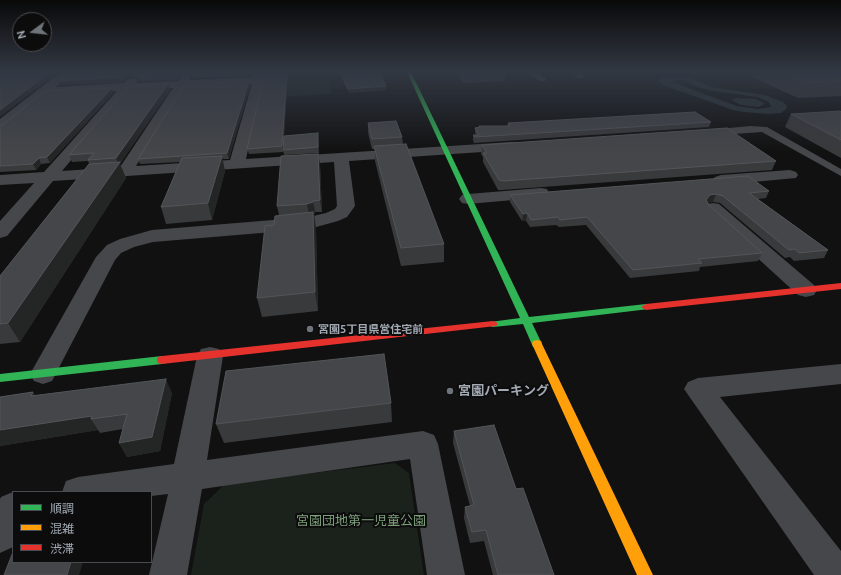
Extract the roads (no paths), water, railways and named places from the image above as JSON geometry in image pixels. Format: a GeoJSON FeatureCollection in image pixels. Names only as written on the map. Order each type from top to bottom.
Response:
{"type":"FeatureCollection","features":[{"type":"Feature","properties":{"kind":"street"},"geometry":{"type":"LineString","coordinates":[[0,126],[34,99]]}},
{"type":"Feature","properties":{"kind":"street"},"geometry":{"type":"LineString","coordinates":[[0,232],[117,99]]}},
{"type":"Feature","properties":{"kind":"street"},"geometry":{"type":"LineString","coordinates":[[125,172],[172,99]]}},
{"type":"Feature","properties":{"kind":"street"},"geometry":{"type":"LineString","coordinates":[[237,164],[253,99]]}},
{"type":"Feature","properties":{"kind":"street"},"geometry":{"type":"LineString","coordinates":[[421,99],[645,575]]}},
{"type":"Feature","properties":{"kind":"street"},"geometry":{"type":"LineString","coordinates":[[703,134],[719,132]]}},
{"type":"Feature","properties":{"kind":"street"},"geometry":{"type":"LineString","coordinates":[[0,180],[527,145]]}},
{"type":"Feature","properties":{"kind":"street"},"geometry":{"type":"LineString","coordinates":[[42,374],[106,257],[114,249],[127,243],[152,236],[309,223],[332,217],[341,213],[346,206],[341,157]]}},
{"type":"Feature","properties":{"kind":"street"},"geometry":{"type":"LineString","coordinates":[[704,181],[790,175]]}},
{"type":"Feature","properties":{"kind":"street"},"geometry":{"type":"LineString","coordinates":[[468,199],[555,192]]}},
{"type":"Feature","properties":{"kind":"street"},"geometry":{"type":"LineString","coordinates":[[713,208],[806,290]]}},
{"type":"Feature","properties":{"kind":"street"},"geometry":{"type":"LineString","coordinates":[[712,229],[736,227]]}},
{"type":"Feature","properties":{"kind":"street"},"geometry":{"type":"LineString","coordinates":[[0,378],[841,286]]}},
{"type":"Feature","properties":{"kind":"street"},"geometry":{"type":"LineString","coordinates":[[168,575],[210,356]]}},
{"type":"Feature","properties":{"kind":"street"},"geometry":{"type":"LineString","coordinates":[[836,575],[698,388],[841,374]]}},
{"type":"Feature","properties":{"kind":"street"},"geometry":{"type":"LineString","coordinates":[[85,491],[422,444],[446,575]]}},
{"type":"Feature","properties":{"kind":"street"},"geometry":{"type":"LineString","coordinates":[[0,503],[12,501]]}},
{"type":"Feature","properties":{"kind":"street"},"geometry":{"type":"LineString","coordinates":[[0,536],[12,510]]}},
{"type":"Feature","properties":{"kind":"lane"},"geometry":{"type":"LineString","coordinates":[[719,132],[750,129],[764,130],[841,173]]}},
{"type":"Feature","properties":{"kind":"place","name":"宮園5丁目県営住宅前"},"geometry":{"type":"Point","coordinates":[310,329]}},
{"type":"Feature","properties":{"kind":"place","name":"宮園パーキング"},"geometry":{"type":"Point","coordinates":[450,391]}},
{"type":"Feature","properties":{"kind":"park label","name":"宮園団地第一児童公園"},"geometry":{"type":"Point","coordinates":[361,521]}}]}
